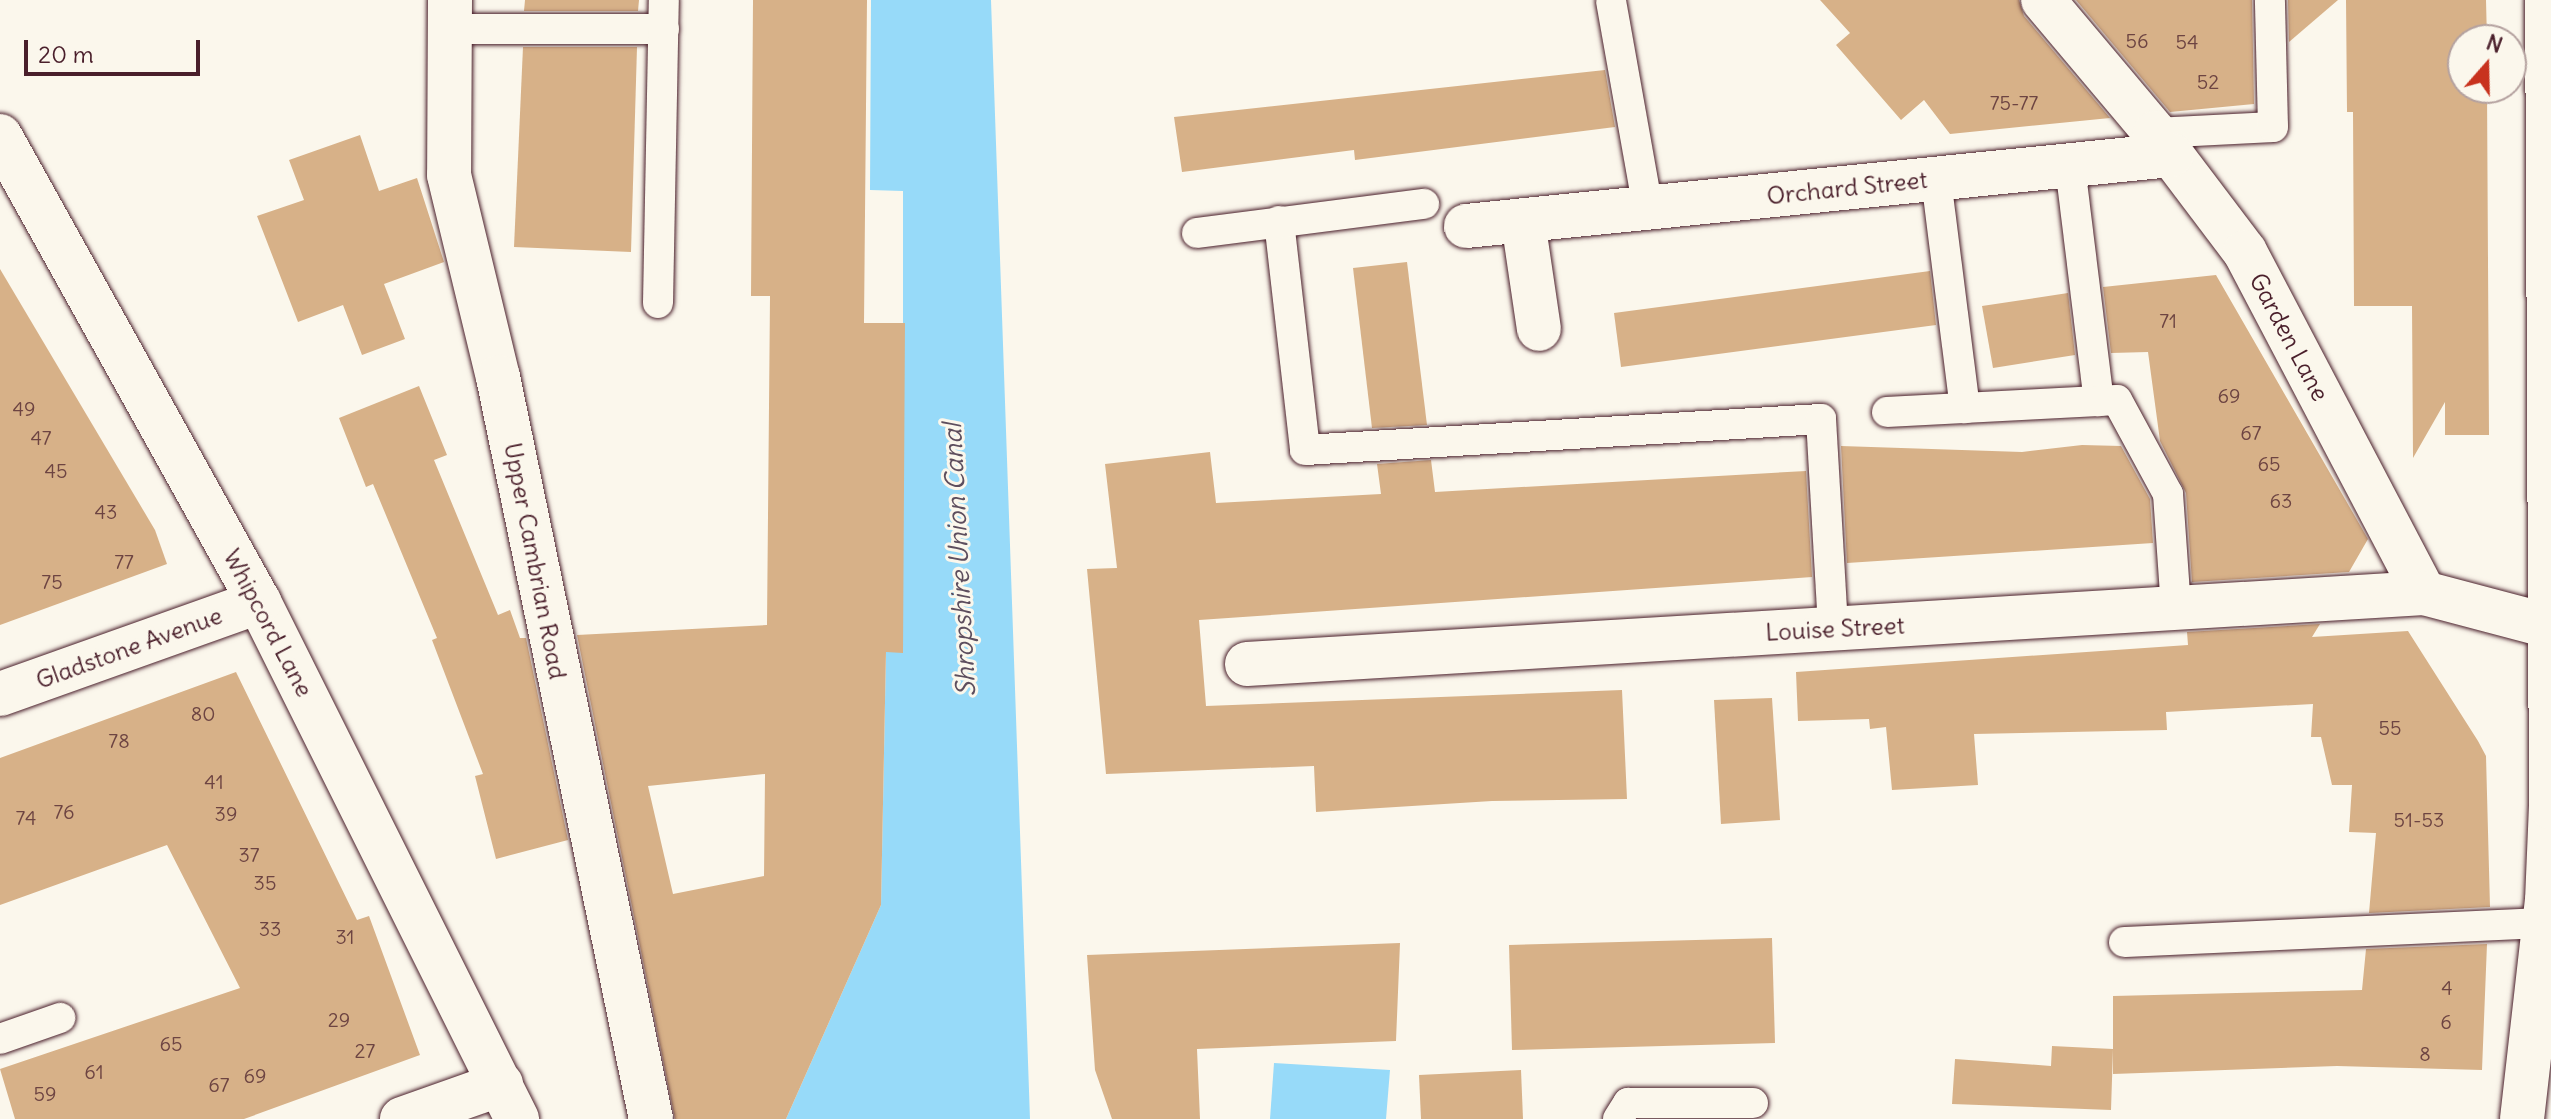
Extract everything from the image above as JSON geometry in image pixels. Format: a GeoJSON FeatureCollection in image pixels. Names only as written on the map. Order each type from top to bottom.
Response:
{"type":"FeatureCollection","features":[{"type":"Feature","properties":{"kind":"street","name":"Garden Lane"},"geometry":{"type":"LineString","coordinates":[[2043,0],[2163,144],[2245,252],[2424,593]]}},
{"type":"Feature","properties":{"kind":"street"},"geometry":{"type":"LineString","coordinates":[[2522,1119],[2547,909],[2551,807],[2547,0]]}},
{"type":"Feature","properties":{"kind":"street","name":"Upper Cambrian Road"},"geometry":{"type":"LineString","coordinates":[[450,14],[449,175],[498,377],[651,1119]]}},
{"type":"Feature","properties":{"kind":"street","name":"Whipcord Lane"},"geometry":{"type":"LineString","coordinates":[[0,136],[259,602],[509,1102]]}},
{"type":"Feature","properties":{"kind":"street","name":"Orchard Street"},"geometry":{"type":"LineString","coordinates":[[1466,226],[2070,166],[2163,144]]}},
{"type":"Feature","properties":{"kind":"street"},"geometry":{"type":"LineString","coordinates":[[1523,221],[1539,329]]}},
{"type":"Feature","properties":{"kind":"street"},"geometry":{"type":"LineString","coordinates":[[2424,593],[2549,626]]}},
{"type":"Feature","properties":{"kind":"street","name":"Louise Street"},"geometry":{"type":"LineString","coordinates":[[1247,664],[2424,593]]}},
{"type":"Feature","properties":{"kind":"street","name":"Gladstone Avenue"},"geometry":{"type":"LineString","coordinates":[[0,694],[259,602]]}},
{"type":"Feature","properties":{"kind":"street"},"geometry":{"type":"LineString","coordinates":[[402,1119],[509,1102]]}},
{"type":"Feature","properties":{"kind":"lane"},"geometry":{"type":"LineString","coordinates":[[2163,144],[2273,127],[2270,0]]}},
{"type":"Feature","properties":{"kind":"lane"},"geometry":{"type":"LineString","coordinates":[[1611,1],[1648,208]]}},
{"type":"Feature","properties":{"kind":"lane"},"geometry":{"type":"LineString","coordinates":[[450,14],[664,15],[658,303]]}},
{"type":"Feature","properties":{"kind":"lane"},"geometry":{"type":"LineString","coordinates":[[2070,166],[2099,401]]}},
{"type":"Feature","properties":{"kind":"lane"},"geometry":{"type":"LineString","coordinates":[[1936,179],[1965,408]]}},
{"type":"Feature","properties":{"kind":"lane"},"geometry":{"type":"LineString","coordinates":[[1197,233],[1424,204]]}},
{"type":"Feature","properties":{"kind":"lane"},"geometry":{"type":"LineString","coordinates":[[1279,221],[1305,450],[1821,419],[1833,629]]}},
{"type":"Feature","properties":{"kind":"lane"},"geometry":{"type":"LineString","coordinates":[[1887,412],[2117,400],[2168,494],[2176,608]]}},
{"type":"Feature","properties":{"kind":"lane"},"geometry":{"type":"LineString","coordinates":[[2124,942],[2547,909]]}},
{"type":"Feature","properties":{"kind":"lane"},"geometry":{"type":"LineString","coordinates":[[0,1039],[60,1018]]}},
{"type":"Feature","properties":{"kind":"lane"},"geometry":{"type":"LineString","coordinates":[[1618,1119],[1628,1103],[1753,1103]]}},
{"type":"Feature","properties":{"kind":"water","name":"Shropshire Union Canal"},"geometry":{"type":"Polygon","coordinates":[[[871,0],[991,0],[1030,1119],[786,1119],[881,905],[886,652],[903,652],[903,191],[870,190],[871,0]]]}},
{"type":"Feature","properties":{"kind":"water"},"geometry":{"type":"Polygon","coordinates":[[[1274,1063],[1390,1070],[1386,1119],[1270,1119],[1274,1063]]]}},
{"type":"Feature","properties":{"kind":"building"},"geometry":{"type":"Polygon","coordinates":[[[525,0],[639,0],[638,11],[524,11],[525,0]]]}},
{"type":"Feature","properties":{"kind":"building"},"geometry":{"type":"Polygon","coordinates":[[[753,0],[867,0],[864,323],[905,323],[903,653],[886,652],[881,905],[786,1119],[675,1119],[577,635],[767,625],[770,296],[751,296],[753,0]],[[765,774],[648,786],[673,894],[764,876],[765,774]]]}},
{"type":"Feature","properties":{"kind":"building"},"geometry":{"type":"Polygon","coordinates":[[[1820,0],[2019,0],[2024,16],[2110,118],[1950,134],[1924,100],[1901,120],[1836,45],[1850,33],[1820,0]]]}},
{"type":"Feature","properties":{"kind":"building"},"geometry":{"type":"Polygon","coordinates":[[[2076,0],[2252,0],[2254,104],[2170,112],[2076,0]]]}},
{"type":"Feature","properties":{"kind":"building"},"geometry":{"type":"Polygon","coordinates":[[[2288,0],[2338,0],[2289,42],[2288,0]]]}},
{"type":"Feature","properties":{"kind":"building"},"geometry":{"type":"Polygon","coordinates":[[[2346,0],[2486,0],[2487,24],[2447,24],[2447,104],[2487,104],[2489,435],[2445,435],[2445,402],[2413,458],[2412,306],[2354,306],[2353,112],[2347,112],[2346,0]]]}},
{"type":"Feature","properties":{"kind":"building"},"geometry":{"type":"Polygon","coordinates":[[[523,47],[637,47],[631,252],[514,247],[523,47]]]}},
{"type":"Feature","properties":{"kind":"building"},"geometry":{"type":"Polygon","coordinates":[[[1605,70],[1615,127],[1355,160],[1354,150],[1182,172],[1174,117],[1605,70]]]}},
{"type":"Feature","properties":{"kind":"building"},"geometry":{"type":"Polygon","coordinates":[[[360,135],[379,191],[417,178],[444,262],[384,284],[405,339],[362,355],[343,305],[298,322],[257,216],[304,200],[289,160],[360,135]]]}},
{"type":"Feature","properties":{"kind":"building"},"geometry":{"type":"Polygon","coordinates":[[[1407,262],[1427,425],[1372,428],[1353,268],[1407,262]]]}},
{"type":"Feature","properties":{"kind":"building"},"geometry":{"type":"Polygon","coordinates":[[[0,269],[155,530],[167,564],[0,625],[0,269]]]}},
{"type":"Feature","properties":{"kind":"building"},"geometry":{"type":"Polygon","coordinates":[[[1930,271],[1936,325],[1621,367],[1614,313],[1930,271]]]}},
{"type":"Feature","properties":{"kind":"building"},"geometry":{"type":"Polygon","coordinates":[[[2216,275],[2368,539],[2349,572],[2192,582],[2186,493],[2160,441],[2148,352],[2111,353],[2103,287],[2216,275]]]}},
{"type":"Feature","properties":{"kind":"building"},"geometry":{"type":"Polygon","coordinates":[[[2068,293],[2075,355],[1993,368],[1982,306],[2068,293]]]}},
{"type":"Feature","properties":{"kind":"building"},"geometry":{"type":"Polygon","coordinates":[[[419,386],[447,455],[434,460],[498,615],[510,610],[520,638],[526,638],[568,840],[496,859],[475,776],[483,774],[432,640],[437,638],[373,484],[366,487],[339,418],[419,386]]]}},
{"type":"Feature","properties":{"kind":"building"},"geometry":{"type":"Polygon","coordinates":[[[2082,445],[2121,446],[2150,499],[2153,543],[1847,563],[1841,446],[2022,452],[2082,445]]]}},
{"type":"Feature","properties":{"kind":"building"},"geometry":{"type":"Polygon","coordinates":[[[1210,452],[1216,503],[1381,494],[1377,464],[1431,460],[1435,492],[1806,471],[1812,577],[1199,620],[1206,706],[1622,690],[1627,799],[1492,801],[1316,812],[1314,766],[1106,774],[1087,569],[1117,568],[1105,464],[1210,452]]]}},
{"type":"Feature","properties":{"kind":"building"},"geometry":{"type":"Polygon","coordinates":[[[2320,624],[2312,637],[2408,631],[2478,741],[2486,756],[2490,907],[2369,913],[2376,833],[2349,832],[2352,785],[2332,785],[2321,737],[2311,737],[2313,704],[2166,712],[2167,730],[1974,734],[1978,785],[1892,790],[1886,727],[1870,729],[1869,719],[1798,721],[1796,672],[2188,645],[2187,632],[2320,624]]]}},
{"type":"Feature","properties":{"kind":"building"},"geometry":{"type":"Polygon","coordinates":[[[236,672],[357,920],[369,916],[420,1055],[244,1119],[15,1119],[0,1069],[240,988],[167,845],[0,905],[0,758],[236,672]]]}},
{"type":"Feature","properties":{"kind":"building"},"geometry":{"type":"Polygon","coordinates":[[[1772,698],[1780,820],[1721,824],[1714,700],[1772,698]]]}},
{"type":"Feature","properties":{"kind":"building"},"geometry":{"type":"Polygon","coordinates":[[[1772,938],[1775,1043],[1512,1050],[1509,945],[1772,938]]]}},
{"type":"Feature","properties":{"kind":"building"},"geometry":{"type":"Polygon","coordinates":[[[1400,943],[1396,1041],[1197,1049],[1200,1119],[1112,1119],[1095,1070],[1087,955],[1400,943]]]}},
{"type":"Feature","properties":{"kind":"building"},"geometry":{"type":"Polygon","coordinates":[[[2487,944],[2482,1070],[2337,1066],[2113,1074],[2113,996],[2362,990],[2366,949],[2487,944]]]}},
{"type":"Feature","properties":{"kind":"building"},"geometry":{"type":"Polygon","coordinates":[[[2052,1046],[2113,1049],[2111,1110],[1952,1104],[1955,1059],[2051,1066],[2052,1046]]]}},
{"type":"Feature","properties":{"kind":"building"},"geometry":{"type":"Polygon","coordinates":[[[1521,1070],[1523,1119],[1421,1119],[1419,1075],[1521,1070]]]}}]}
